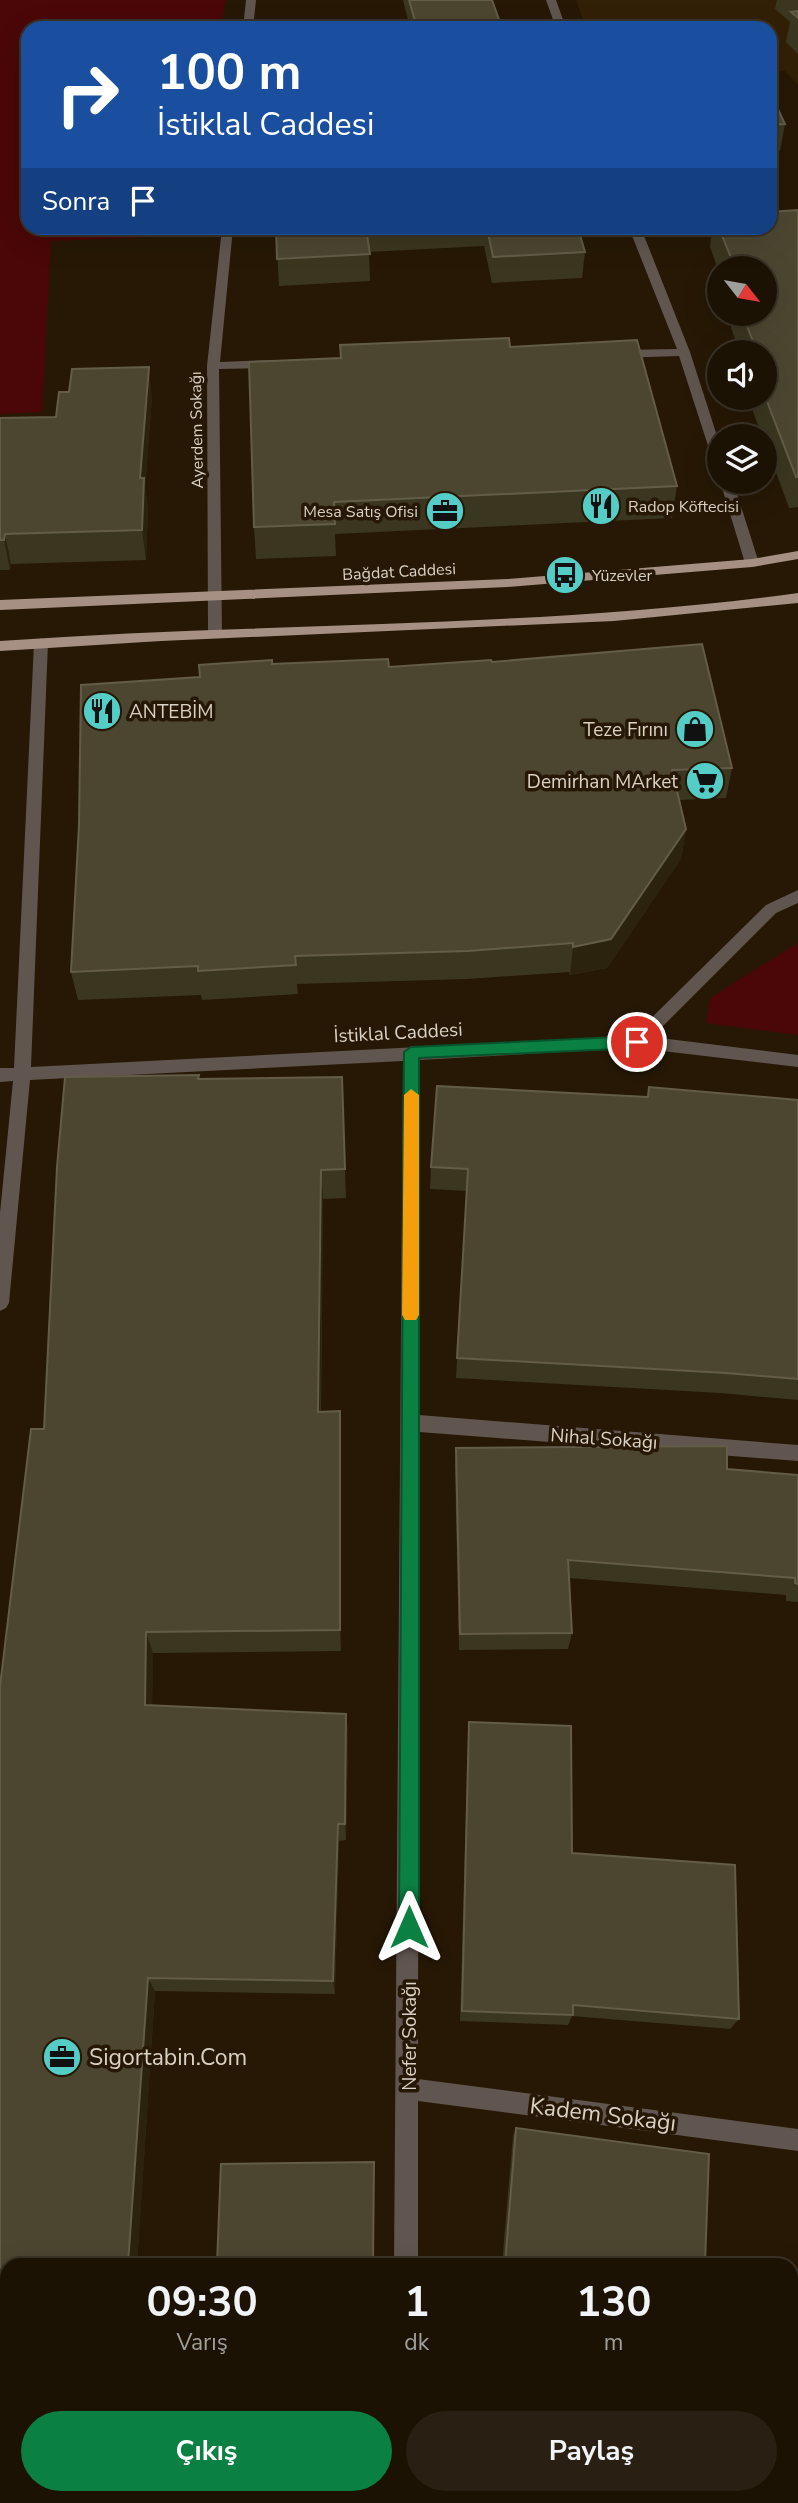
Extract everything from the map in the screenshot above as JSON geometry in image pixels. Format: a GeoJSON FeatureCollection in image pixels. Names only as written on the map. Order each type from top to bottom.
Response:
{"type":"FeatureCollection","features":[{"type":"Feature","properties":{"kind":"main road","name":"Bağdat Caddesi"},"geometry":{"type":"LineString","coordinates":[[0,605],[507,583],[752,563],[798,555]]}},
{"type":"Feature","properties":{"kind":"main road"},"geometry":{"type":"LineString","coordinates":[[0,646],[215,633],[568,620],[798,598]]}},
{"type":"Feature","properties":{"kind":"street"},"geometry":{"type":"LineString","coordinates":[[249,21],[251,0]]}},
{"type":"Feature","properties":{"kind":"street"},"geometry":{"type":"LineString","coordinates":[[551,0],[558,21]]}},
{"type":"Feature","properties":{"kind":"street","name":"Ayerdem Sokağı"},"geometry":{"type":"LineString","coordinates":[[215,633],[212,366],[227,235]]}},
{"type":"Feature","properties":{"kind":"street"},"geometry":{"type":"LineString","coordinates":[[638,235],[684,352],[707,424]]}},
{"type":"Feature","properties":{"kind":"street"},"geometry":{"type":"LineString","coordinates":[[601,354],[684,352]]}},
{"type":"Feature","properties":{"kind":"street"},"geometry":{"type":"LineString","coordinates":[[212,366],[282,363]]}},
{"type":"Feature","properties":{"kind":"street"},"geometry":{"type":"LineString","coordinates":[[730,494],[752,563]]}},
{"type":"Feature","properties":{"kind":"street"},"geometry":{"type":"LineString","coordinates":[[0,1303],[22,1074],[41,643]]}},
{"type":"Feature","properties":{"kind":"street"},"geometry":{"type":"LineString","coordinates":[[637,1042],[771,909],[798,895]]}},
{"type":"Feature","properties":{"kind":"street","name":"İstiklal Caddesi"},"geometry":{"type":"LineString","coordinates":[[0,1075],[637,1042],[798,1061]]}},
{"type":"Feature","properties":{"kind":"street","name":"Nefer Sokağı"},"geometry":{"type":"LineString","coordinates":[[406,2258],[409,2089],[411,1052]]}},
{"type":"Feature","properties":{"kind":"street","name":"Nihal Sokağı"},"geometry":{"type":"LineString","coordinates":[[410,1423],[798,1453]]}},
{"type":"Feature","properties":{"kind":"street","name":"Kadem Sokağı"},"geometry":{"type":"LineString","coordinates":[[409,2089],[798,2140]]}},
{"type":"Feature","properties":{"kind":"shaded area"},"geometry":{"type":"Polygon","coordinates":[[[0,0],[225,0],[223,21],[21,21],[21,235],[202,235],[51,241],[42,412],[0,414],[0,0]]]}},
{"type":"Feature","properties":{"kind":"shaded area"},"geometry":{"type":"Polygon","coordinates":[[[576,0],[798,0],[798,84],[785,71],[777,71],[777,21],[584,21],[576,0]]]}},
{"type":"Feature","properties":{"kind":"shaded area"},"geometry":{"type":"Polygon","coordinates":[[[798,943],[798,1035],[706,1023],[710,998],[798,943]]]}},
{"type":"Feature","properties":{"kind":"building"},"geometry":{"type":"Polygon","coordinates":[[[409,0],[492,0],[500,21],[415,21],[409,0]]]}},
{"type":"Feature","properties":{"kind":"building"},"geometry":{"type":"Polygon","coordinates":[[[777,107],[785,124],[777,125],[777,107]]]}},
{"type":"Feature","properties":{"kind":"building"},"geometry":{"type":"Polygon","coordinates":[[[798,210],[798,477],[770,410],[777,410],[777,340],[752,340],[747,326],[777,326],[777,256],[730,256],[722,235],[777,235],[777,212],[798,210]]]}},
{"type":"Feature","properties":{"kind":"building"},"geometry":{"type":"Polygon","coordinates":[[[276,235],[367,235],[370,254],[277,259],[276,235]]]}},
{"type":"Feature","properties":{"kind":"building"},"geometry":{"type":"Polygon","coordinates":[[[488,235],[580,235],[585,252],[493,257],[488,235]]]}},
{"type":"Feature","properties":{"kind":"building"},"geometry":{"type":"Polygon","coordinates":[[[509,338],[510,347],[637,340],[677,486],[334,502],[335,524],[254,527],[249,362],[341,358],[340,345],[509,338]]]}},
{"type":"Feature","properties":{"kind":"building"},"geometry":{"type":"Polygon","coordinates":[[[149,367],[140,478],[144,478],[142,530],[5,534],[4,540],[0,540],[0,418],[56,417],[59,392],[69,392],[72,369],[149,367]]]}},
{"type":"Feature","properties":{"kind":"building"},"geometry":{"type":"Polygon","coordinates":[[[702,644],[732,768],[672,770],[686,829],[611,939],[573,947],[573,943],[468,951],[295,956],[296,965],[198,971],[198,966],[71,972],[79,825],[81,685],[200,677],[199,665],[272,660],[272,664],[388,659],[389,667],[492,662],[702,644]]]}},
{"type":"Feature","properties":{"kind":"building"},"geometry":{"type":"Polygon","coordinates":[[[65,1077],[342,1077],[345,1169],[321,1170],[318,1412],[340,1411],[340,1630],[146,1632],[145,1705],[346,1714],[345,1824],[338,1824],[333,1981],[148,1978],[128,2258],[0,2258],[0,1686],[31,1429],[44,1429],[57,1167],[65,1077]]]}},
{"type":"Feature","properties":{"kind":"building"},"geometry":{"type":"Polygon","coordinates":[[[437,1086],[648,1097],[649,1087],[798,1100],[798,1379],[457,1358],[468,1169],[431,1167],[437,1086]]]}},
{"type":"Feature","properties":{"kind":"building"},"geometry":{"type":"Polygon","coordinates":[[[727,1446],[727,1469],[798,1475],[798,1584],[795,1583],[795,1578],[568,1560],[572,1633],[460,1634],[456,1448],[727,1446]]]}},
{"type":"Feature","properties":{"kind":"building"},"geometry":{"type":"Polygon","coordinates":[[[469,1722],[571,1726],[572,1853],[735,1865],[739,2019],[573,2005],[573,2015],[462,2011],[469,1722]]]}},
{"type":"Feature","properties":{"kind":"building"},"geometry":{"type":"Polygon","coordinates":[[[516,2128],[709,2154],[705,2258],[505,2258],[516,2128]]]}},
{"type":"Feature","properties":{"kind":"building"},"geometry":{"type":"Polygon","coordinates":[[[374,2162],[373,2258],[217,2258],[221,2164],[374,2162]]]}},
{"type":"Feature","properties":{"kind":"slow traffic"},"geometry":{"type":"LineString","coordinates":[[411,1095],[411,1315]]}},
{"type":"Feature","properties":{"kind":"place","name":"Radop Köftecisi"},"geometry":{"type":"Point","coordinates":[601,506]}},
{"type":"Feature","properties":{"kind":"place","name":"Mesa Satış Ofisi"},"geometry":{"type":"Point","coordinates":[445,511]}},
{"type":"Feature","properties":{"kind":"place","name":"Yüzevler"},"geometry":{"type":"Point","coordinates":[565,575]}},
{"type":"Feature","properties":{"kind":"place","name":"ANTEBİM"},"geometry":{"type":"Point","coordinates":[102,711]}},
{"type":"Feature","properties":{"kind":"place","name":"Teze Fırını"},"geometry":{"type":"Point","coordinates":[695,729]}},
{"type":"Feature","properties":{"kind":"place","name":"Demirhan MArket"},"geometry":{"type":"Point","coordinates":[705,781]}},
{"type":"Feature","properties":{"kind":"place","name":"Sigortabin.Com"},"geometry":{"type":"Point","coordinates":[62,2057]}},
{"type":"Feature","properties":{"kind":"route"},"geometry":{"type":"LineString","coordinates":[[409,1927],[411,1052],[637,1042]]}}]}
